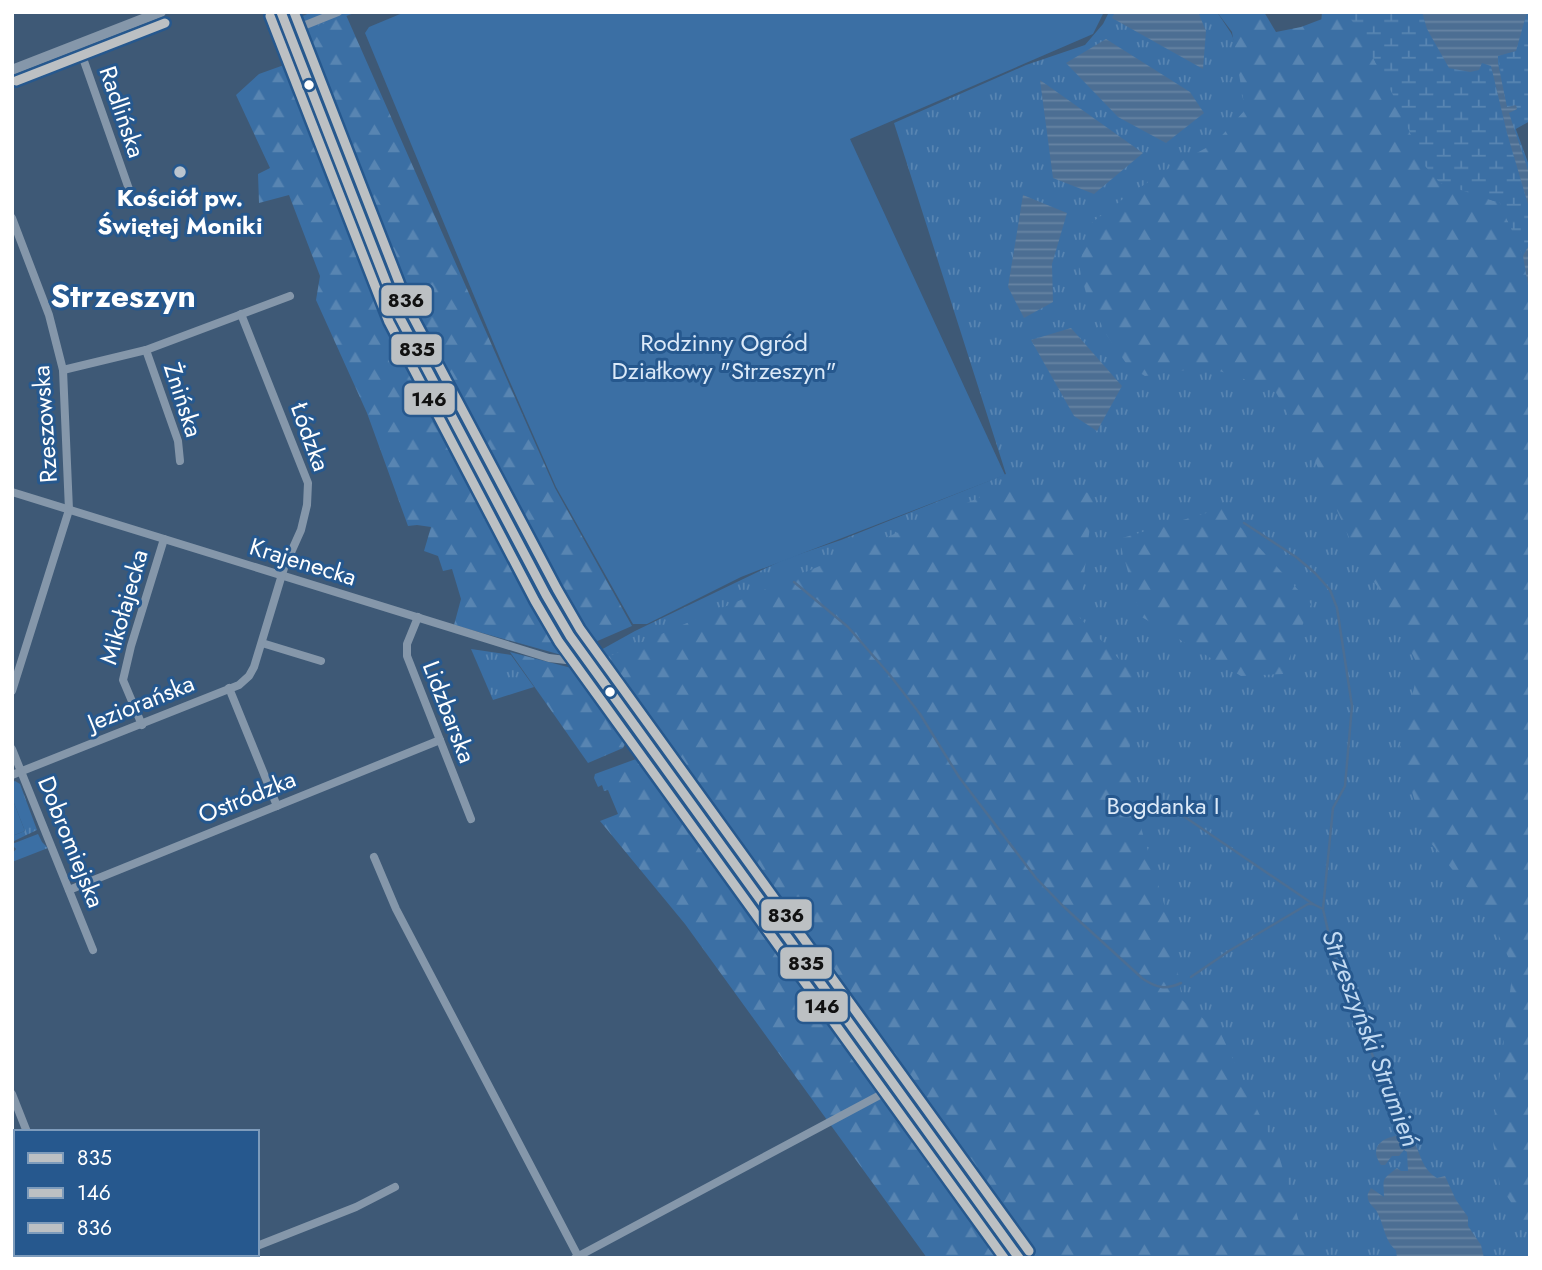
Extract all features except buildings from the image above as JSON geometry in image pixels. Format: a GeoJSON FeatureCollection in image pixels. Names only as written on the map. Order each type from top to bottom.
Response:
{"type":"FeatureCollection","features":[{"type":"Feature","properties":{"kind":"street"},"geometry":{"type":"LineString","coordinates":[[12,70],[161,12]]}},
{"type":"Feature","properties":{"kind":"street"},"geometry":{"type":"LineString","coordinates":[[281,12],[400,318],[546,595],[584,657],[1019,1258]]}},
{"type":"Feature","properties":{"kind":"street"},"geometry":{"type":"LineString","coordinates":[[288,32],[338,12]]}},
{"type":"Feature","properties":{"kind":"street","name":"Radlińska"},"geometry":{"type":"LineString","coordinates":[[78,44],[130,192]]}},
{"type":"Feature","properties":{"kind":"street","name":"Rzeszowska"},"geometry":{"type":"LineString","coordinates":[[12,218],[50,315],[63,370],[69,510]]}},
{"type":"Feature","properties":{"kind":"street"},"geometry":{"type":"LineString","coordinates":[[63,370],[146,351],[290,296]]}},
{"type":"Feature","properties":{"kind":"street","name":"Łódzka"},"geometry":{"type":"LineString","coordinates":[[241,314],[308,483],[304,518],[297,542],[281,575]]}},
{"type":"Feature","properties":{"kind":"street","name":"Żnińska"},"geometry":{"type":"LineString","coordinates":[[146,351],[178,441],[180,461]]}},
{"type":"Feature","properties":{"kind":"street","name":"Krajenecka"},"geometry":{"type":"LineString","coordinates":[[12,492],[554,659],[584,657]]}},
{"type":"Feature","properties":{"kind":"street"},"geometry":{"type":"LineString","coordinates":[[12,691],[69,510]]}},
{"type":"Feature","properties":{"kind":"street","name":"Mikołajecka"},"geometry":{"type":"LineString","coordinates":[[142,724],[123,680],[164,539]]}},
{"type":"Feature","properties":{"kind":"street","name":"Jeziorańska"},"geometry":{"type":"LineString","coordinates":[[12,775],[242,682],[252,672],[281,575]]}},
{"type":"Feature","properties":{"kind":"street","name":"Lidzbarska"},"geometry":{"type":"LineString","coordinates":[[418,617],[407,644],[407,656],[471,819]]}},
{"type":"Feature","properties":{"kind":"street"},"geometry":{"type":"LineString","coordinates":[[261,643],[321,661]]}},
{"type":"Feature","properties":{"kind":"street"},"geometry":{"type":"LineString","coordinates":[[229,688],[276,806]]}},
{"type":"Feature","properties":{"kind":"street","name":"Ostródzka"},"geometry":{"type":"LineString","coordinates":[[69,890],[440,740]]}},
{"type":"Feature","properties":{"kind":"street","name":"Dobromiejska"},"geometry":{"type":"LineString","coordinates":[[12,749],[93,950]]}},
{"type":"Feature","properties":{"kind":"street"},"geometry":{"type":"LineString","coordinates":[[374,857],[397,909],[577,1257],[895,1087]]}},
{"type":"Feature","properties":{"kind":"street"},"geometry":{"type":"LineString","coordinates":[[12,1094],[26,1130]]}},
{"type":"Feature","properties":{"kind":"street"},"geometry":{"type":"LineString","coordinates":[[259,1245],[356,1207],[395,1187]]}},
{"type":"Feature","properties":{"kind":"green space"},"geometry":{"type":"Polygon","coordinates":[[[312,12],[357,12],[303,32],[298,18],[312,12]]]}},
{"type":"Feature","properties":{"kind":"green space","name":"Rodzinny Ogród Działkowy \"Strzeszyn\""},"geometry":{"type":"Polygon","coordinates":[[[405,12],[1104,12],[1093,34],[850,139],[1005,475],[741,577],[647,624],[633,624],[556,487],[365,33],[369,27],[405,12]]]}},
{"type":"Feature","properties":{"kind":"green space","name":"Bogdanka I"},"geometry":{"type":"Polygon","coordinates":[[[1109,12],[1217,12],[1231,33],[1240,55],[1319,46],[1322,12],[1530,12],[1507,105],[1530,168],[1530,1258],[1034,1258],[599,651],[785,559],[841,540],[1006,474],[894,123],[1026,65],[1085,45],[1103,24],[1109,12]]]}},
{"type":"Feature","properties":{"kind":"green space"},"geometry":{"type":"Polygon","coordinates":[[[1217,12],[1264,12],[1276,32],[1301,27],[1330,16],[1331,12],[1345,12],[1356,26],[1393,95],[1425,166],[1440,183],[1500,203],[1523,256],[1530,296],[1530,1230],[1500,1186],[1492,1136],[1513,968],[1490,916],[1426,837],[1399,750],[1419,667],[1377,586],[1360,562],[1315,461],[1274,389],[1207,367],[1145,376],[1128,366],[1106,334],[1086,293],[1079,266],[1090,224],[1171,167],[1215,143],[1245,110],[1232,32],[1217,12]]]}},
{"type":"Feature","properties":{"kind":"green space"},"geometry":{"type":"Polygon","coordinates":[[[1345,12],[1422,12],[1427,29],[1491,66],[1530,211],[1530,243],[1523,256],[1500,203],[1440,183],[1425,166],[1393,95],[1356,26],[1345,12]]]}},
{"type":"Feature","properties":{"kind":"green space"},"geometry":{"type":"Polygon","coordinates":[[[1527,12],[1530,12],[1530,121],[1514,130],[1508,112],[1517,109],[1507,108],[1498,56],[1516,51],[1527,12]]]}},
{"type":"Feature","properties":{"kind":"green space"},"geometry":{"type":"Polygon","coordinates":[[[346,15],[555,488],[632,626],[586,646],[396,294],[296,34],[346,15]]]}},
{"type":"Feature","properties":{"kind":"green space"},"geometry":{"type":"Polygon","coordinates":[[[287,66],[323,159],[347,199],[399,326],[570,644],[565,656],[454,625],[461,599],[452,569],[443,571],[438,556],[424,551],[431,527],[408,526],[367,413],[316,300],[320,276],[289,195],[259,203],[258,174],[270,168],[236,95],[259,74],[287,66]]]}},
{"type":"Feature","properties":{"kind":"green space"},"geometry":{"type":"Polygon","coordinates":[[[1006,486],[1094,493],[1079,617],[1136,677],[1128,767],[1142,831],[1171,927],[1182,1000],[1221,1034],[1278,1153],[1305,1241],[1315,1258],[1029,1258],[596,662],[1006,486]]]}},
{"type":"Feature","properties":{"kind":"green space"},"geometry":{"type":"Polygon","coordinates":[[[1223,508],[1311,604],[1283,674],[1241,676],[1140,616],[1119,539],[1223,508]]]}},
{"type":"Feature","properties":{"kind":"green space"},"geometry":{"type":"Polygon","coordinates":[[[471,649],[511,655],[534,687],[493,700],[471,649]]]}},
{"type":"Feature","properties":{"kind":"green space"},"geometry":{"type":"Polygon","coordinates":[[[510,652],[583,671],[625,729],[623,748],[588,763],[510,652]]]}},
{"type":"Feature","properties":{"kind":"green space"},"geometry":{"type":"Polygon","coordinates":[[[636,759],[646,759],[1005,1258],[927,1258],[685,924],[600,821],[618,814],[608,790],[604,791],[602,785],[598,787],[595,774],[636,759]]]}},
{"type":"Feature","properties":{"kind":"green space"},"geometry":{"type":"Polygon","coordinates":[[[12,782],[20,784],[37,830],[12,842],[12,836],[25,831],[12,798],[12,782]]]}},
{"type":"Feature","properties":{"kind":"green space"},"geometry":{"type":"Polygon","coordinates":[[[12,798],[25,831],[12,836],[12,798]]]}},
{"type":"Feature","properties":{"kind":"green space"},"geometry":{"type":"Polygon","coordinates":[[[38,834],[48,848],[12,862],[12,854],[16,849],[12,844],[38,834]]]}},
{"type":"Feature","properties":{"kind":"shaded area"},"geometry":{"type":"Polygon","coordinates":[[[1115,12],[1198,12],[1206,31],[1203,69],[1112,18],[1115,12]]]}},
{"type":"Feature","properties":{"kind":"shaded area"},"geometry":{"type":"Polygon","coordinates":[[[1422,12],[1527,12],[1516,51],[1498,56],[1498,63],[1507,107],[1516,105],[1517,109],[1509,113],[1530,176],[1530,211],[1491,66],[1482,63],[1479,70],[1470,72],[1449,68],[1427,29],[1422,12]]]}},
{"type":"Feature","properties":{"kind":"shaded area"},"geometry":{"type":"Polygon","coordinates":[[[1106,39],[1190,92],[1204,113],[1166,143],[1118,117],[1066,63],[1106,39]]]}},
{"type":"Feature","properties":{"kind":"shaded area"},"geometry":{"type":"Polygon","coordinates":[[[1040,80],[1143,153],[1094,194],[1053,178],[1040,80]]]}},
{"type":"Feature","properties":{"kind":"shaded area"},"geometry":{"type":"Polygon","coordinates":[[[1023,195],[1067,213],[1052,264],[1053,302],[1024,318],[1008,287],[1023,195]]]}},
{"type":"Feature","properties":{"kind":"shaded area"},"geometry":{"type":"Polygon","coordinates":[[[1530,243],[1530,296],[1523,256],[1530,243]]]}},
{"type":"Feature","properties":{"kind":"shaded area"},"geometry":{"type":"Polygon","coordinates":[[[1071,328],[1122,386],[1097,431],[1074,416],[1031,340],[1071,328]]]}},
{"type":"Feature","properties":{"kind":"shaded area"},"geometry":{"type":"Polygon","coordinates":[[[1401,1135],[1411,1137],[1431,1174],[1437,1178],[1445,1176],[1456,1200],[1468,1217],[1468,1226],[1481,1245],[1484,1258],[1397,1258],[1396,1250],[1389,1243],[1368,1196],[1371,1188],[1384,1197],[1385,1178],[1397,1168],[1408,1171],[1407,1152],[1404,1150],[1399,1156],[1392,1156],[1385,1165],[1381,1165],[1376,1153],[1383,1140],[1401,1135]]]}},
{"type":"Feature","properties":{"kind":"waterway","name":"Strzeszyński Strumień"},"geometry":{"type":"LineString","coordinates":[[1244,523],[1296,557],[1315,573],[1330,590],[1337,608],[1352,706],[1345,786],[1333,808],[1323,909],[1334,957],[1405,1138]]}},
{"type":"Feature","properties":{"kind":"waterway"},"geometry":{"type":"LineString","coordinates":[[794,582],[848,627],[889,674],[920,714],[959,777],[1036,878],[1063,906],[1143,979],[1162,987],[1181,983]]}},
{"type":"Feature","properties":{"kind":"waterway"},"geometry":{"type":"LineString","coordinates":[[1176,811],[1313,904]]}},
{"type":"Feature","properties":{"kind":"waterway"},"geometry":{"type":"LineString","coordinates":[[1191,977],[1308,904],[1323,909]]}},
{"type":"Feature","properties":{"kind":"transit line","name":"835"},"geometry":{"type":"LineString","coordinates":[[281,12],[400,318],[570,636],[1019,1258]]}},
{"type":"Feature","properties":{"kind":"transit line","name":"836"},"geometry":{"type":"LineString","coordinates":[[294,12],[411,313],[580,629],[1029,1251]]}},
{"type":"Feature","properties":{"kind":"transit line","name":"146"},"geometry":{"type":"LineString","coordinates":[[270,16],[389,322],[559,642],[1004,1258]]}},
{"type":"Feature","properties":{"kind":"transit line","name":"146"},"geometry":{"type":"LineString","coordinates":[[16,81],[165,23]]}},
{"type":"Feature","properties":{"kind":"place","name":"Kościół pw. Świętej Moniki"},"geometry":{"type":"Point","coordinates":[180,172]}},
{"type":"Feature","properties":{"kind":"district","name":"Strzeszyn"},"geometry":{"type":"Point","coordinates":[123,296]}}]}
